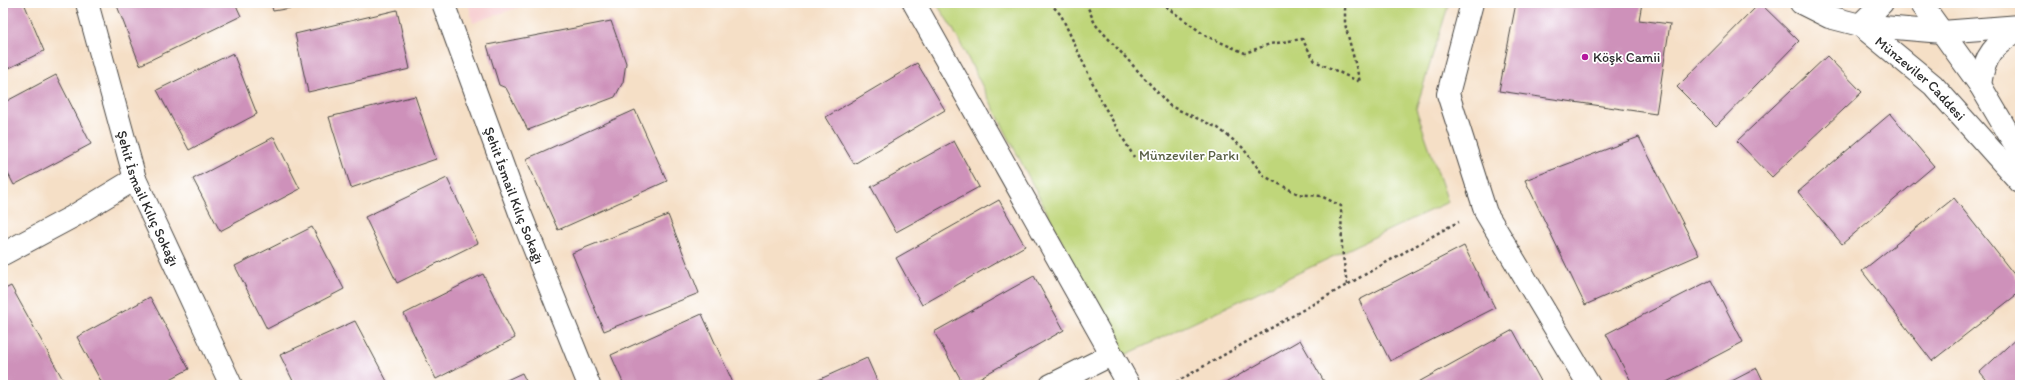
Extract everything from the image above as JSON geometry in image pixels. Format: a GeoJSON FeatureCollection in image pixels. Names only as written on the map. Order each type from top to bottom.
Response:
{"type":"FeatureCollection","features":[{"type":"Feature","properties":{"kind":"street","name":"Şehit İsmail Kılıç Sokağı"},"geometry":{"type":"LineString","coordinates":[[88,3],[135,179],[231,385]]}},
{"type":"Feature","properties":{"kind":"street","name":"Şehit İsmail Kılıç Sokağı"},"geometry":{"type":"LineString","coordinates":[[443,3],[520,213],[589,385]]}},
{"type":"Feature","properties":{"kind":"street"},"geometry":{"type":"LineString","coordinates":[[914,3],[1129,385]]}},
{"type":"Feature","properties":{"kind":"street"},"geometry":{"type":"LineString","coordinates":[[1472,3],[1448,94],[1486,213],[1589,385]]}},
{"type":"Feature","properties":{"kind":"street","name":"Münzeviler Caddesi"},"geometry":{"type":"LineString","coordinates":[[1801,3],[1829,17],[1860,25],[1933,85],[2020,182]]}},
{"type":"Feature","properties":{"kind":"street"},"geometry":{"type":"LineString","coordinates":[[1860,25],[1882,3]]}},
{"type":"Feature","properties":{"kind":"street"},"geometry":{"type":"LineString","coordinates":[[1921,3],[1980,85],[2020,153]]}},
{"type":"Feature","properties":{"kind":"street"},"geometry":{"type":"LineString","coordinates":[[1860,25],[1942,32],[2020,27]]}},
{"type":"Feature","properties":{"kind":"street"},"geometry":{"type":"LineString","coordinates":[[1980,85],[1982,67],[1988,55],[1998,44],[2020,27]]}},
{"type":"Feature","properties":{"kind":"street"},"geometry":{"type":"LineString","coordinates":[[3,254],[72,217],[135,179]]}},
{"type":"Feature","properties":{"kind":"street"},"geometry":{"type":"LineString","coordinates":[[1051,385],[1111,355]]}},
{"type":"Feature","properties":{"kind":"path"},"geometry":{"type":"LineString","coordinates":[[1050,3],[1061,15],[1101,101],[1134,156]]}},
{"type":"Feature","properties":{"kind":"path"},"geometry":{"type":"LineString","coordinates":[[1086,3],[1095,24],[1170,106],[1218,128],[1242,147],[1264,176],[1298,194],[1322,196],[1341,206],[1342,248],[1347,285]]}},
{"type":"Feature","properties":{"kind":"path"},"geometry":{"type":"LineString","coordinates":[[1161,3],[1206,36],[1245,52],[1270,44],[1302,39],[1315,61],[1360,82],[1345,24],[1345,3]]}},
{"type":"Feature","properties":{"kind":"path"},"geometry":{"type":"LineString","coordinates":[[1171,385],[1452,224],[1486,213]]}},
{"type":"Feature","properties":{"kind":"shaded area"},"geometry":{"type":"Polygon","coordinates":[[[468,3],[531,3],[473,23],[468,3]]]}},
{"type":"Feature","properties":{"kind":"green space","name":"Münzeviler Parkı"},"geometry":{"type":"Polygon","coordinates":[[[936,3],[1449,3],[1416,109],[1448,202],[1121,357],[953,29],[936,3]]]}},
{"type":"Feature","properties":{"kind":"building"},"geometry":{"type":"Polygon","coordinates":[[[3,3],[24,3],[44,51],[3,71],[3,3]]]}},
{"type":"Feature","properties":{"kind":"building"},"geometry":{"type":"Polygon","coordinates":[[[116,3],[235,3],[241,16],[140,65],[116,3]]]}},
{"type":"Feature","properties":{"kind":"building"},"geometry":{"type":"Polygon","coordinates":[[[271,3],[315,3],[315,4],[273,11],[271,3]]]}},
{"type":"Feature","properties":{"kind":"building","name":"Köşk Camii"},"geometry":{"type":"Polygon","coordinates":[[[1516,3],[1642,3],[1639,20],[1670,24],[1656,114],[1499,91],[1516,3]]]}},
{"type":"Feature","properties":{"kind":"building"},"geometry":{"type":"Polygon","coordinates":[[[1760,3],[1799,41],[1716,126],[1677,87],[1760,3]]]}},
{"type":"Feature","properties":{"kind":"building"},"geometry":{"type":"Polygon","coordinates":[[[397,10],[410,69],[308,92],[295,34],[397,10]]]}},
{"type":"Feature","properties":{"kind":"building"},"geometry":{"type":"Polygon","coordinates":[[[611,21],[626,63],[623,82],[615,97],[528,130],[506,88],[499,85],[487,45],[611,21]]]}},
{"type":"Feature","properties":{"kind":"building"},"geometry":{"type":"Polygon","coordinates":[[[233,53],[257,114],[189,150],[157,90],[233,53]]]}},
{"type":"Feature","properties":{"kind":"building"},"geometry":{"type":"Polygon","coordinates":[[[1827,56],[1862,92],[1772,177],[1737,141],[1827,56]]]}},
{"type":"Feature","properties":{"kind":"building"},"geometry":{"type":"Polygon","coordinates":[[[917,63],[945,110],[854,164],[826,117],[917,63]]]}},
{"type":"Feature","properties":{"kind":"building"},"geometry":{"type":"Polygon","coordinates":[[[56,75],[91,144],[14,185],[3,164],[3,103],[56,75]]]}},
{"type":"Feature","properties":{"kind":"building"},"geometry":{"type":"Polygon","coordinates":[[[415,96],[436,159],[351,188],[329,117],[415,96]]]}},
{"type":"Feature","properties":{"kind":"building"},"geometry":{"type":"Polygon","coordinates":[[[635,110],[667,181],[558,230],[526,159],[635,110]]]}},
{"type":"Feature","properties":{"kind":"building"},"geometry":{"type":"Polygon","coordinates":[[[1890,114],[1934,166],[1842,244],[1798,192],[1890,114]]]}},
{"type":"Feature","properties":{"kind":"building"},"geometry":{"type":"Polygon","coordinates":[[[274,137],[300,189],[220,231],[193,179],[274,137]]]}},
{"type":"Feature","properties":{"kind":"building"},"geometry":{"type":"Polygon","coordinates":[[[1639,137],[1699,255],[1585,305],[1525,180],[1639,137]]]}},
{"type":"Feature","properties":{"kind":"building"},"geometry":{"type":"Polygon","coordinates":[[[954,141],[979,187],[896,232],[871,187],[954,141]]]}},
{"type":"Feature","properties":{"kind":"building"},"geometry":{"type":"Polygon","coordinates":[[[447,178],[478,243],[397,283],[365,217],[447,178]]]}},
{"type":"Feature","properties":{"kind":"building"},"geometry":{"type":"Polygon","coordinates":[[[1954,198],[2020,282],[2020,292],[1932,361],[1862,271],[1954,198]]]}},
{"type":"Feature","properties":{"kind":"building"},"geometry":{"type":"Polygon","coordinates":[[[999,200],[1025,246],[922,305],[896,258],[999,200]]]}},
{"type":"Feature","properties":{"kind":"building"},"geometry":{"type":"Polygon","coordinates":[[[668,215],[699,293],[604,331],[572,253],[668,215]]]}},
{"type":"Feature","properties":{"kind":"building"},"geometry":{"type":"Polygon","coordinates":[[[312,227],[344,289],[267,329],[235,266],[312,227]]]}},
{"type":"Feature","properties":{"kind":"building"},"geometry":{"type":"Polygon","coordinates":[[[1464,246],[1495,308],[1390,361],[1359,300],[1464,246]]]}},
{"type":"Feature","properties":{"kind":"building"},"geometry":{"type":"Polygon","coordinates":[[[483,274],[515,338],[436,379],[404,314],[483,274]]]}},
{"type":"Feature","properties":{"kind":"building"},"geometry":{"type":"Polygon","coordinates":[[[1034,276],[1064,330],[967,385],[964,385],[934,332],[1034,276]]]}},
{"type":"Feature","properties":{"kind":"building"},"geometry":{"type":"Polygon","coordinates":[[[1711,280],[1743,342],[1661,385],[1633,385],[1606,334],[1711,280]]]}},
{"type":"Feature","properties":{"kind":"building"},"geometry":{"type":"Polygon","coordinates":[[[11,286],[66,385],[3,385],[3,290],[11,286]]]}},
{"type":"Feature","properties":{"kind":"building"},"geometry":{"type":"Polygon","coordinates":[[[150,297],[189,369],[159,385],[103,385],[77,337],[150,297]]]}},
{"type":"Feature","properties":{"kind":"building"},"geometry":{"type":"Polygon","coordinates":[[[702,314],[734,385],[624,385],[611,355],[702,314]]]}},
{"type":"Feature","properties":{"kind":"building"},"geometry":{"type":"Polygon","coordinates":[[[355,321],[389,385],[295,385],[280,355],[355,321]]]}},
{"type":"Feature","properties":{"kind":"building"},"geometry":{"type":"Polygon","coordinates":[[[1513,330],[1543,385],[1413,385],[1513,330]]]}},
{"type":"Feature","properties":{"kind":"building"},"geometry":{"type":"Polygon","coordinates":[[[2020,335],[2020,385],[1991,385],[1980,372],[2020,335]]]}},
{"type":"Feature","properties":{"kind":"building"},"geometry":{"type":"Polygon","coordinates":[[[1300,340],[1326,385],[1222,385],[1300,340]]]}},
{"type":"Feature","properties":{"kind":"building"},"geometry":{"type":"Polygon","coordinates":[[[867,358],[879,385],[807,385],[867,358]]]}},
{"type":"Feature","properties":{"kind":"building"},"geometry":{"type":"Polygon","coordinates":[[[1757,368],[1765,385],[1724,385],[1757,368]]]}},
{"type":"Feature","properties":{"kind":"building"},"geometry":{"type":"Polygon","coordinates":[[[522,373],[528,385],[496,385],[522,373]]]}},
{"type":"Feature","properties":{"kind":"place","name":"Köşk Camii"},"geometry":{"type":"Point","coordinates":[1585,57]}}]}
